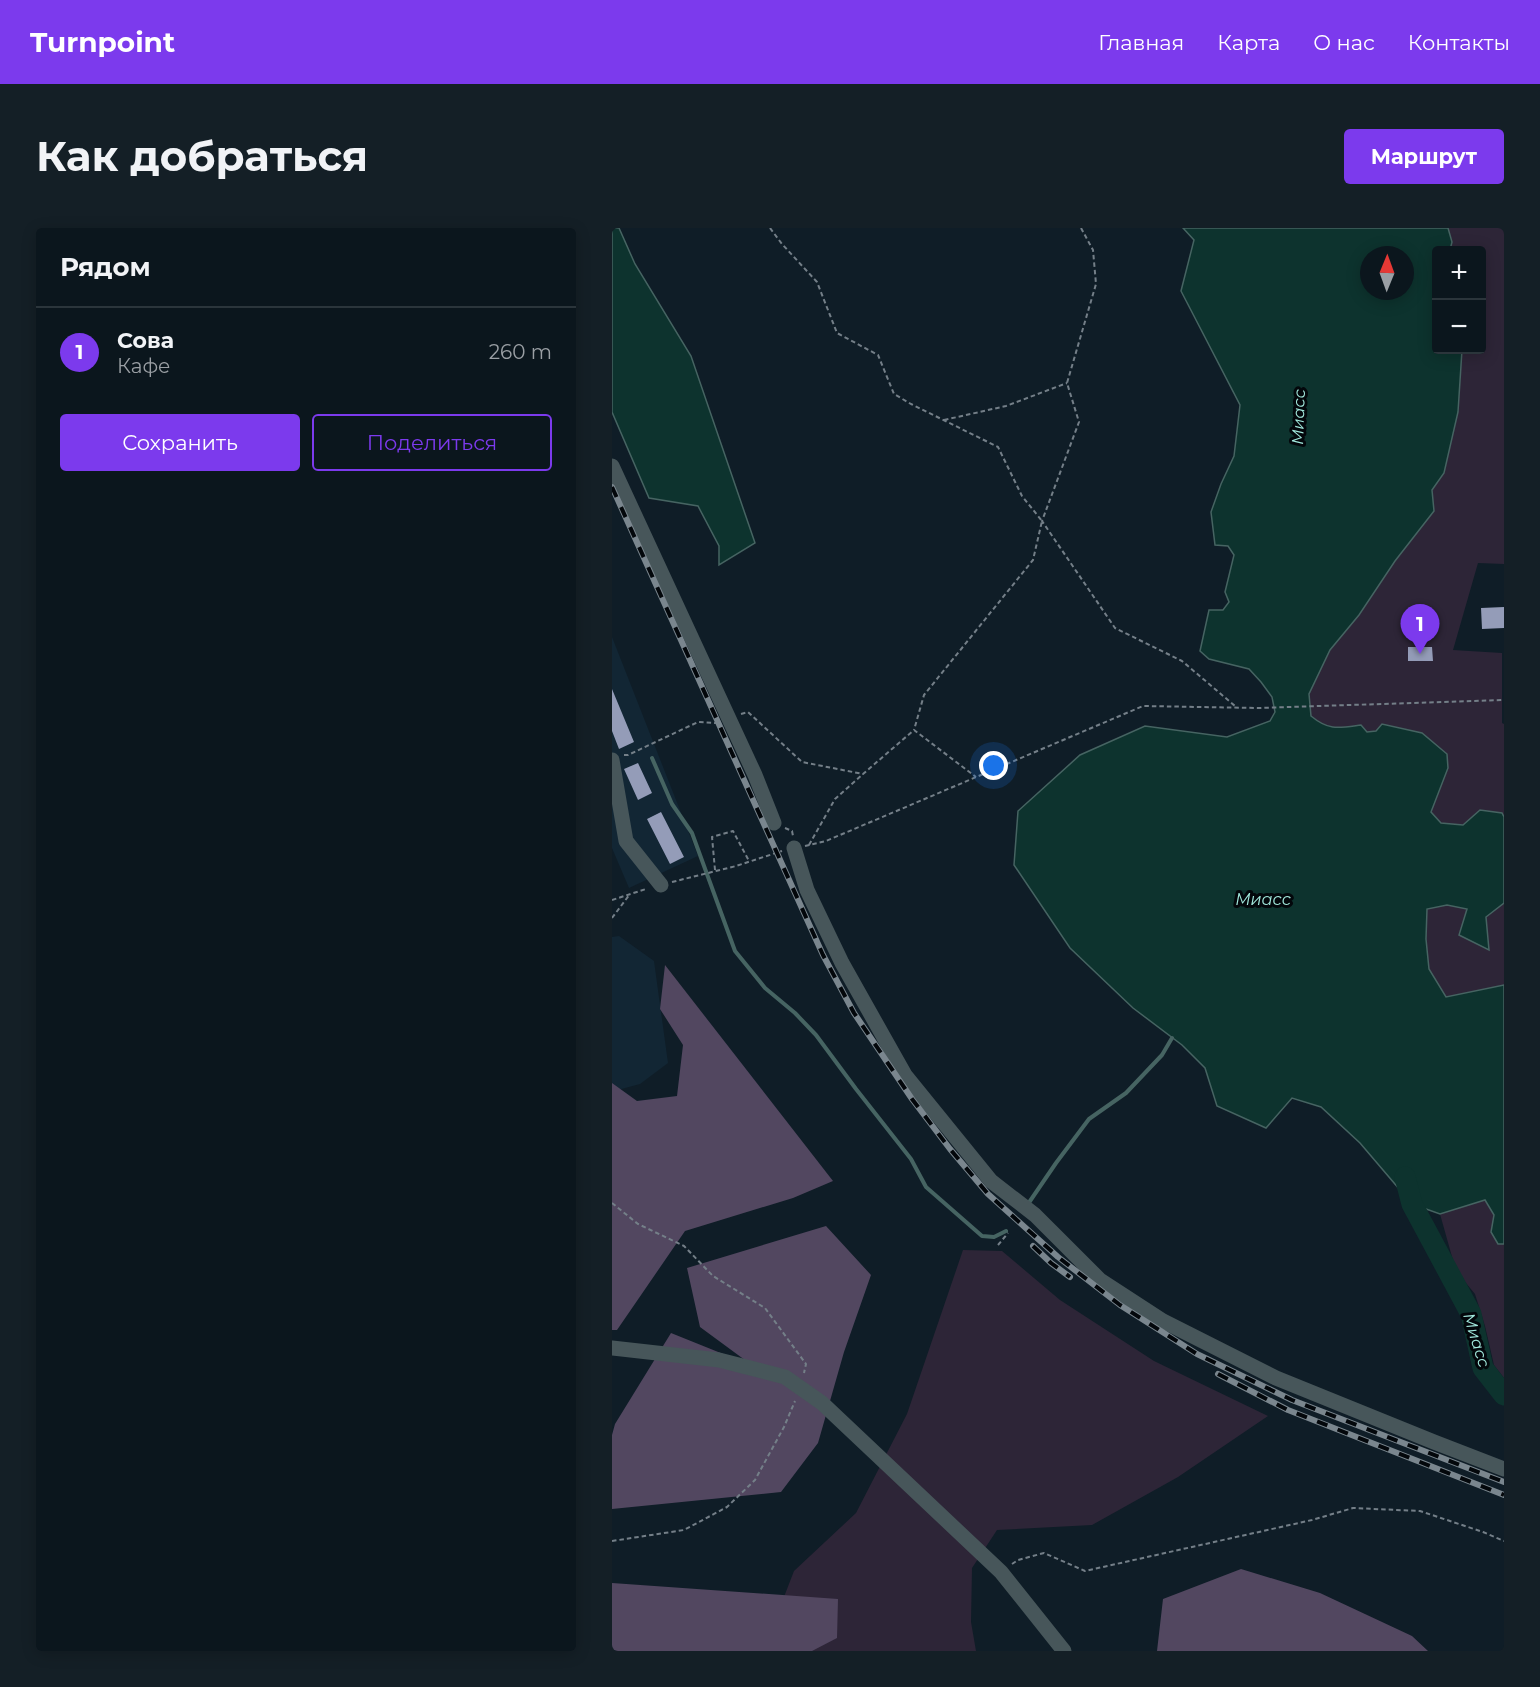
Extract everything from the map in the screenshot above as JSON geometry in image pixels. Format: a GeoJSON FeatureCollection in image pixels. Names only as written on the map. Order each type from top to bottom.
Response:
{"type":"FeatureCollection","features":[{"type":"Feature","properties":{"kind":"lane"},"geometry":{"type":"LineString","coordinates":[[612,466],[755,775],[774,823]]}},
{"type":"Feature","properties":{"kind":"lane"},"geometry":{"type":"LineString","coordinates":[[616,757],[626,841],[661,885]]}},
{"type":"Feature","properties":{"kind":"lane"},"geometry":{"type":"LineString","coordinates":[[801,846],[807,890],[842,963],[905,1075],[991,1180],[1035,1215],[1100,1280],[1163,1321],[1276,1378],[1504,1469]]}},
{"type":"Feature","properties":{"kind":"lane"},"geometry":{"type":"LineString","coordinates":[[612,1348],[719,1360],[785,1377],[822,1403],[1001,1572],[1064,1651]]}},
{"type":"Feature","properties":{"kind":"path"},"geometry":{"type":"LineString","coordinates":[[770,228],[817,282],[837,333],[878,355],[894,394],[998,447],[1022,496],[1042,521],[1115,628],[1182,661],[1236,707]]}},
{"type":"Feature","properties":{"kind":"path"},"geometry":{"type":"LineString","coordinates":[[801,846],[835,799],[914,730],[924,694],[1033,560],[1042,521],[1079,422],[1067,382],[1096,284],[1093,250],[1081,228]]}},
{"type":"Feature","properties":{"kind":"path"},"geometry":{"type":"LineString","coordinates":[[944,420],[1006,405],[1067,382]]}},
{"type":"Feature","properties":{"kind":"path"},"geometry":{"type":"LineString","coordinates":[[702,874],[826,841],[1143,706],[1258,708],[1504,700]]}},
{"type":"Feature","properties":{"kind":"path"},"geometry":{"type":"LineString","coordinates":[[616,757],[628,755],[698,722],[718,723],[748,712],[802,762],[863,774]]}},
{"type":"Feature","properties":{"kind":"path"},"geometry":{"type":"LineString","coordinates":[[914,730],[976,777]]}},
{"type":"Feature","properties":{"kind":"path"},"geometry":{"type":"LineString","coordinates":[[774,823],[792,831],[801,846]]}},
{"type":"Feature","properties":{"kind":"path"},"geometry":{"type":"LineString","coordinates":[[715,870],[712,837],[733,831],[749,861]]}},
{"type":"Feature","properties":{"kind":"path"},"geometry":{"type":"LineString","coordinates":[[612,918],[632,892]]}},
{"type":"Feature","properties":{"kind":"path"},"geometry":{"type":"LineString","coordinates":[[612,1203],[638,1224],[684,1246],[713,1276],[765,1308],[806,1364],[801,1388],[784,1427],[755,1480],[727,1507],[684,1530],[612,1541]]}},
{"type":"Feature","properties":{"kind":"path"},"geometry":{"type":"LineString","coordinates":[[998,1245],[1008,1233]]}},
{"type":"Feature","properties":{"kind":"path"},"geometry":{"type":"LineString","coordinates":[[1001,1572],[1018,1560],[1044,1553],[1085,1571],[1312,1520],[1353,1508],[1420,1511],[1504,1541]]}},
{"type":"Feature","properties":{"kind":"shaded area"},"geometry":{"type":"Polygon","coordinates":[[[1448,228],[1504,228],[1504,564],[1478,563],[1453,650],[1502,653],[1504,817],[1502,813],[1463,825],[1441,823],[1431,812],[1447,754],[1422,733],[1382,724],[1376,731],[1367,732],[1361,725],[1342,728],[1322,726],[1311,717],[1309,694],[1330,650],[1359,615],[1395,561],[1434,511],[1432,490],[1444,473],[1458,412],[1462,354],[1486,354],[1486,246],[1451,246],[1448,228]]]}},
{"type":"Feature","properties":{"kind":"shaded area"},"geometry":{"type":"Polygon","coordinates":[[[612,637],[698,856],[629,888],[612,848],[612,637]]]}},
{"type":"Feature","properties":{"kind":"shaded area"},"geometry":{"type":"Polygon","coordinates":[[[1504,903],[1504,985],[1446,997],[1429,969],[1426,939],[1427,909],[1447,905],[1468,909],[1459,935],[1488,950],[1486,916],[1504,903]]]}},
{"type":"Feature","properties":{"kind":"shaded area"},"geometry":{"type":"Polygon","coordinates":[[[619,936],[654,961],[668,1063],[640,1084],[614,1091],[612,1089],[612,937],[619,936]]]}},
{"type":"Feature","properties":{"kind":"shaded area"},"geometry":{"type":"Polygon","coordinates":[[[665,965],[833,1181],[793,1198],[685,1231],[617,1330],[612,1330],[612,1083],[637,1101],[677,1096],[683,1045],[660,1009],[665,965]]]}},
{"type":"Feature","properties":{"kind":"shaded area"},"geometry":{"type":"Polygon","coordinates":[[[1485,1200],[1494,1215],[1498,1243],[1504,1244],[1504,1378],[1494,1365],[1475,1294],[1456,1271],[1440,1214],[1485,1200]]]}},
{"type":"Feature","properties":{"kind":"shaded area"},"geometry":{"type":"Polygon","coordinates":[[[826,1226],[871,1275],[844,1352],[818,1443],[781,1492],[612,1509],[612,1435],[615,1424],[671,1333],[753,1366],[700,1327],[687,1268],[826,1226]]]}},
{"type":"Feature","properties":{"kind":"shaded area"},"geometry":{"type":"Polygon","coordinates":[[[963,1250],[1002,1251],[1060,1300],[1154,1361],[1268,1416],[1178,1477],[1092,1525],[997,1530],[972,1568],[971,1622],[976,1651],[787,1651],[782,1602],[794,1571],[856,1513],[907,1414],[963,1250]]]}},
{"type":"Feature","properties":{"kind":"shaded area"},"geometry":{"type":"Polygon","coordinates":[[[1241,1569],[1320,1593],[1412,1636],[1428,1651],[1157,1651],[1163,1599],[1241,1569]]]}},
{"type":"Feature","properties":{"kind":"shaded area"},"geometry":{"type":"Polygon","coordinates":[[[612,1583],[838,1599],[837,1638],[812,1651],[612,1651],[612,1583]]]}},
{"type":"Feature","properties":{"kind":"water"},"geometry":{"type":"Polygon","coordinates":[[[612,228],[619,228],[635,264],[691,356],[755,543],[719,565],[719,546],[698,506],[649,498],[612,412],[612,228]]]}},
{"type":"Feature","properties":{"kind":"water","name":"Миасс"},"geometry":{"type":"Polygon","coordinates":[[[1183,228],[1448,228],[1451,246],[1432,246],[1432,354],[1462,354],[1458,412],[1444,473],[1432,490],[1434,511],[1395,561],[1359,615],[1330,650],[1309,694],[1311,716],[1323,724],[1340,727],[1361,725],[1367,732],[1376,731],[1382,724],[1422,733],[1447,754],[1448,768],[1431,812],[1441,823],[1463,825],[1480,810],[1502,813],[1504,817],[1504,903],[1486,917],[1489,950],[1459,935],[1467,909],[1447,905],[1427,909],[1426,939],[1429,969],[1446,997],[1504,985],[1504,1244],[1498,1244],[1491,1232],[1494,1215],[1485,1200],[1440,1214],[1412,1204],[1360,1143],[1321,1107],[1292,1098],[1266,1128],[1217,1106],[1205,1068],[1182,1045],[1133,1008],[1070,948],[1014,865],[1018,811],[1080,755],[1145,726],[1227,737],[1270,721],[1275,712],[1272,697],[1249,669],[1209,659],[1200,651],[1209,610],[1223,610],[1229,602],[1225,592],[1234,555],[1228,546],[1215,545],[1211,512],[1234,456],[1240,405],[1181,291],[1194,240],[1183,228]]]}},
{"type":"Feature","properties":{"kind":"building"},"geometry":{"type":"Polygon","coordinates":[[[1504,607],[1504,628],[1482,629],[1481,608],[1504,607]]]}},
{"type":"Feature","properties":{"kind":"building"},"geometry":{"type":"Polygon","coordinates":[[[1408,647],[1432,647],[1433,661],[1408,661],[1408,647]]]}},
{"type":"Feature","properties":{"kind":"building"},"geometry":{"type":"Polygon","coordinates":[[[612,689],[634,742],[619,749],[612,731],[612,689]]]}},
{"type":"Feature","properties":{"kind":"building"},"geometry":{"type":"Polygon","coordinates":[[[638,763],[652,793],[638,800],[624,769],[638,763]]]}},
{"type":"Feature","properties":{"kind":"building"},"geometry":{"type":"Polygon","coordinates":[[[661,812],[684,857],[670,864],[647,819],[661,812]]]}},
{"type":"Feature","properties":{"kind":"waterway"},"geometry":{"type":"LineString","coordinates":[[652,758],[672,804],[692,833],[735,951],[765,988],[795,1013],[816,1035],[911,1159],[926,1187],[982,1236],[994,1237],[1006,1231]]}},
{"type":"Feature","properties":{"kind":"waterway"},"geometry":{"type":"LineString","coordinates":[[1028,1204],[1089,1119],[1126,1093],[1162,1055],[1172,1038]]}},
{"type":"Feature","properties":{"kind":"waterway","name":"Миасс"},"geometry":{"type":"LineString","coordinates":[[1405,1177],[1412,1204],[1471,1314],[1483,1368],[1504,1395]]}},
{"type":"Feature","properties":{"kind":"railway"},"geometry":{"type":"LineString","coordinates":[[612,487],[823,955],[854,1013],[912,1099],[988,1194],[1058,1257],[1120,1305],[1197,1354],[1292,1400],[1504,1482]]}},
{"type":"Feature","properties":{"kind":"railway"},"geometry":{"type":"LineString","coordinates":[[1033,1246],[1070,1277]]}},
{"type":"Feature","properties":{"kind":"railway"},"geometry":{"type":"LineString","coordinates":[[1218,1374],[1288,1410],[1504,1495]]}},
{"type":"Feature","properties":{"kind":"place","name":"Сова"},"geometry":{"type":"Point","coordinates":[1420,654]}}]}
